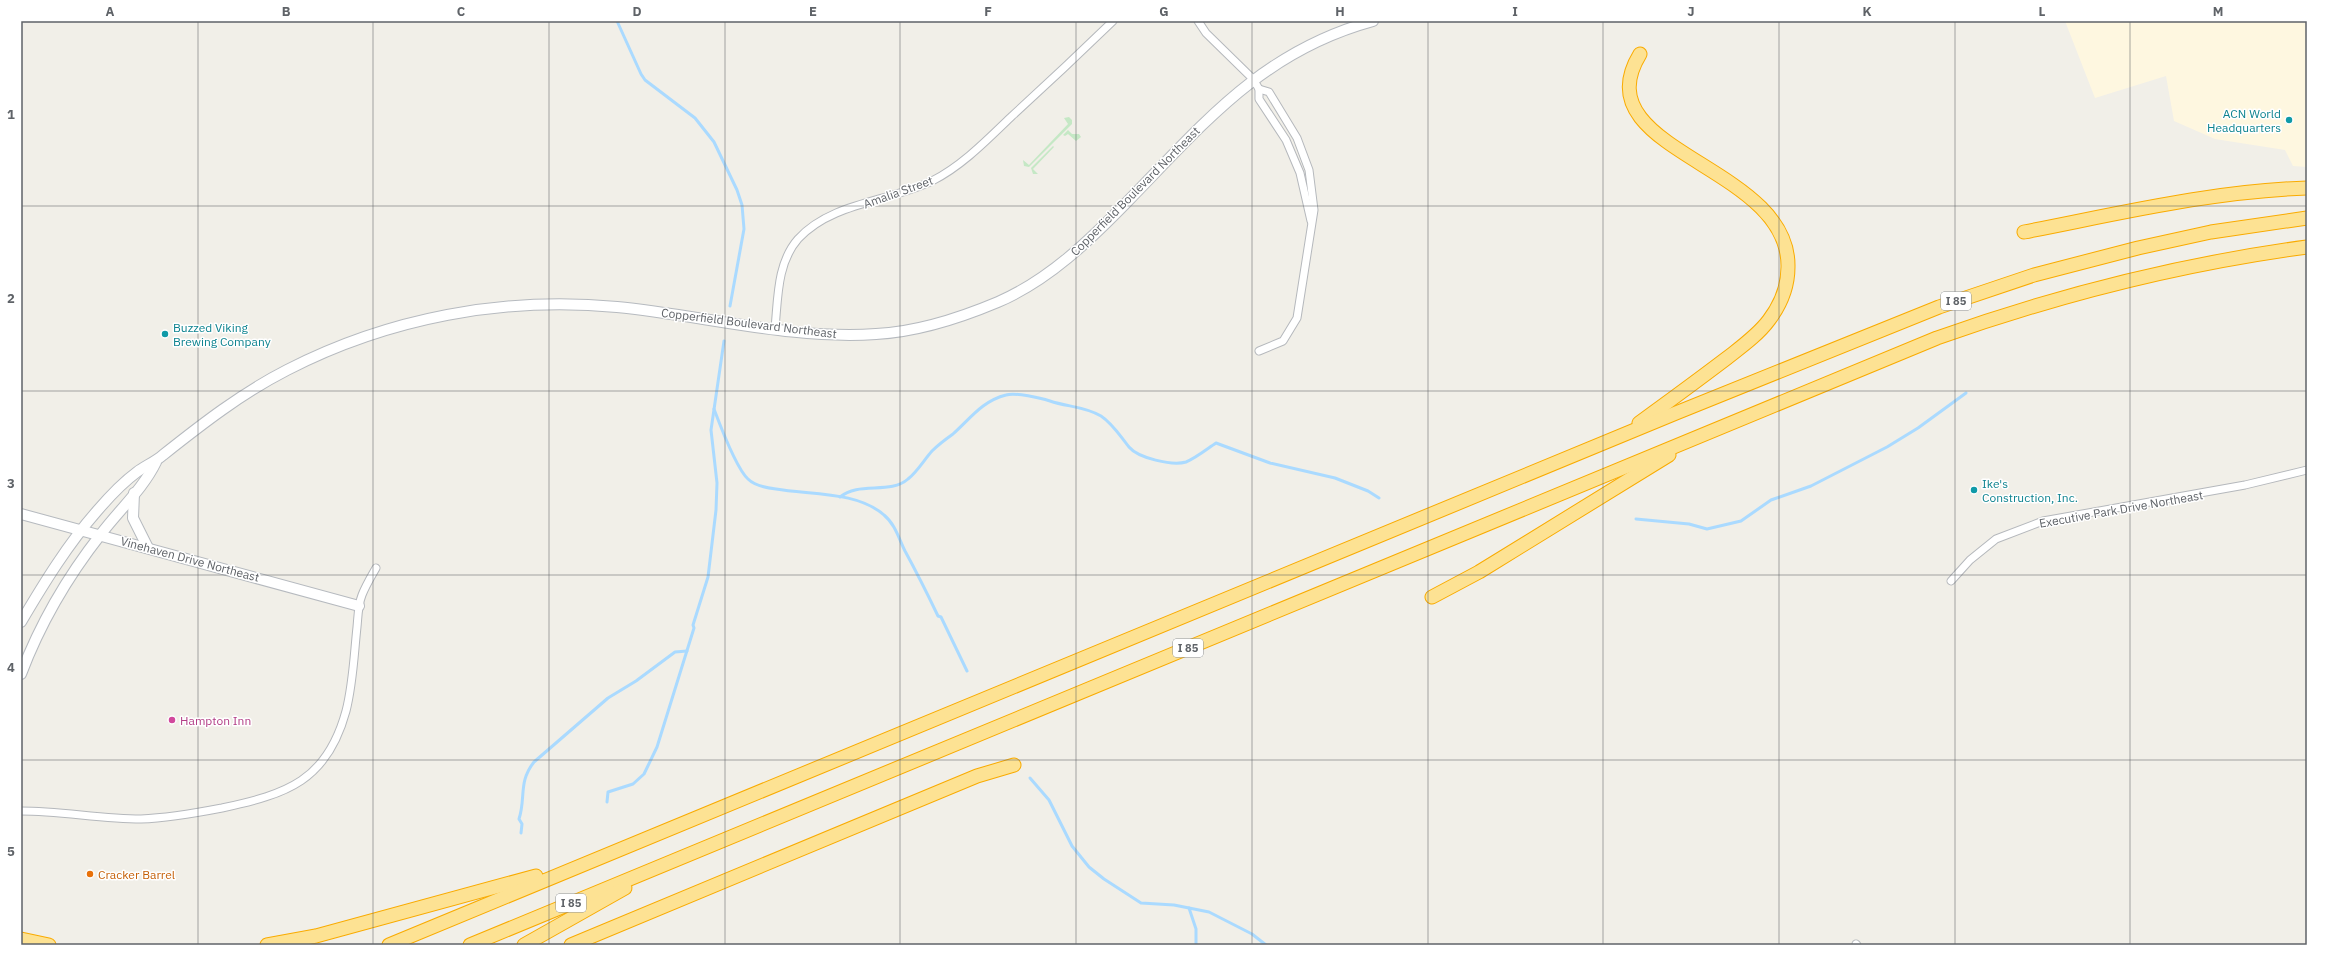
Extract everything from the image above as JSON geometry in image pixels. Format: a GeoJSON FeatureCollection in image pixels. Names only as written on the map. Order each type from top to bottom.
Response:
{"type":"FeatureCollection","features":[{"type":"Feature","properties":{"kind":"highway"},"geometry":{"type":"LineString","coordinates":[[1622,436],[1723,361],[1764,325],[1778,306],[1785,292],[1788,274],[1788,259],[1785,241],[1778,224],[1766,210],[1753,198],[1655,133],[1640,118],[1633,104],[1629,84],[1633,65],[1640,54]]}},
{"type":"Feature","properties":{"kind":"highway"},"geometry":{"type":"LineString","coordinates":[[2024,232],[2189,201],[2249,192],[2307,188]]}},
{"type":"Feature","properties":{"kind":"highway","name":"I 85"},"geometry":{"type":"LineString","coordinates":[[389,945],[1878,330],[1988,290],[2079,262],[2211,232],[2307,218]]}},
{"type":"Feature","properties":{"kind":"highway","name":"I 85"},"geometry":{"type":"LineString","coordinates":[[470,945],[1703,434],[1924,344],[2046,301],[2091,289],[2209,263],[2307,247]]}},
{"type":"Feature","properties":{"kind":"highway"},"geometry":{"type":"LineString","coordinates":[[1432,597],[1478,572],[1703,434]]}},
{"type":"Feature","properties":{"kind":"highway"},"geometry":{"type":"LineString","coordinates":[[571,945],[977,776],[1014,765]]}},
{"type":"Feature","properties":{"kind":"highway"},"geometry":{"type":"LineString","coordinates":[[524,945],[673,862]]}},
{"type":"Feature","properties":{"kind":"highway"},"geometry":{"type":"LineString","coordinates":[[267,945],[316,936],[586,863]]}},
{"type":"Feature","properties":{"kind":"highway"},"geometry":{"type":"LineString","coordinates":[[21,939],[49,945]]}},
{"type":"Feature","properties":{"kind":"main road","name":"Copperfield Boulevard Northeast"},"geometry":{"type":"LineString","coordinates":[[21,622],[49,576],[82,530],[97,512],[131,477],[156,462],[227,407],[286,370],[328,351],[400,326],[474,310],[513,306],[554,305],[613,307],[828,334],[877,334],[914,329],[960,316],[1001,301],[1048,273],[1082,246],[1235,92],[1253,79],[1287,57],[1321,39],[1373,21]]}},
{"type":"Feature","properties":{"kind":"main road","name":"Copperfield Boulevard Northeast"},"geometry":{"type":"LineString","coordinates":[[21,674],[42,626],[57,600],[100,535],[149,476],[156,462]]}},
{"type":"Feature","properties":{"kind":"main road"},"geometry":{"type":"LineString","coordinates":[[134,493],[133,518],[148,548]]}},
{"type":"Feature","properties":{"kind":"main road","name":"Vinehaven Drive Northeast"},"geometry":{"type":"LineString","coordinates":[[21,514],[360,606]]}},
{"type":"Feature","properties":{"kind":"street","name":"Amalia Street"},"geometry":{"type":"LineString","coordinates":[[775,328],[780,281],[786,257],[797,240],[812,225],[842,211],[932,181],[963,160],[1113,21]]}},
{"type":"Feature","properties":{"kind":"street"},"geometry":{"type":"LineString","coordinates":[[1198,21],[1206,33],[1253,79],[1259,89],[1259,99],[1286,140],[1300,173],[1311,223]]}},
{"type":"Feature","properties":{"kind":"street"},"geometry":{"type":"LineString","coordinates":[[1259,89],[1270,92],[1297,138],[1310,170],[1314,210],[1298,318],[1283,341],[1259,351]]}},
{"type":"Feature","properties":{"kind":"street","name":"Executive Park Drive Northeast"},"geometry":{"type":"LineString","coordinates":[[1951,581],[1970,560],[1996,539],[2043,521],[2245,486],[2307,470]]}},
{"type":"Feature","properties":{"kind":"street"},"geometry":{"type":"LineString","coordinates":[[21,811],[109,818],[158,818],[241,804],[286,791],[318,767],[330,752],[339,733],[346,710],[351,682],[362,596],[376,568]]}},
{"type":"Feature","properties":{"kind":"shaded area"},"geometry":{"type":"Polygon","coordinates":[[[2065,21],[2307,21],[2307,167],[2293,166],[2285,150],[2215,139],[2174,121],[2166,76],[2095,98],[2065,21]]]}},
{"type":"Feature","properties":{"kind":"green space"},"geometry":{"type":"Polygon","coordinates":[[[1069,117],[1072,120],[1072,124],[1029,167],[1024,166],[1023,160],[1029,165],[1068,124],[1064,118],[1069,117]]]}},
{"type":"Feature","properties":{"kind":"green space"},"geometry":{"type":"Polygon","coordinates":[[[1068,130],[1072,134],[1079,134],[1081,137],[1076,141],[1068,134],[1065,136],[1063,135],[1068,130]]]}},
{"type":"Feature","properties":{"kind":"green space"},"geometry":{"type":"Polygon","coordinates":[[[1053,146],[1054,147],[1033,169],[1038,174],[1033,174],[1031,168],[1053,146]]]}},
{"type":"Feature","properties":{"kind":"waterway"},"geometry":{"type":"LineString","coordinates":[[617,21],[645,80],[695,118],[714,142],[737,190],[742,205],[744,229],[730,306]]}},
{"type":"Feature","properties":{"kind":"waterway"},"geometry":{"type":"LineString","coordinates":[[607,802],[608,792],[633,784],[644,774],[657,747],[694,628],[693,625],[708,577],[716,510],[717,483],[711,430],[724,341]]}},
{"type":"Feature","properties":{"kind":"waterway"},"geometry":{"type":"LineString","coordinates":[[1636,519],[1689,524],[1707,529],[1741,521],[1771,500],[1811,486],[1887,447],[1918,428],[1966,393]]}},
{"type":"Feature","properties":{"kind":"waterway"},"geometry":{"type":"LineString","coordinates":[[840,497],[848,492],[865,488],[884,488],[901,484],[914,473],[934,449],[953,434],[983,406],[998,398],[1015,394],[1041,398],[1056,403],[1082,408],[1095,413],[1109,423],[1133,451],[1147,458],[1172,463],[1186,462],[1198,456],[1216,443],[1270,463],[1335,478],[1368,491],[1379,498]]}},
{"type":"Feature","properties":{"kind":"waterway"},"geometry":{"type":"LineString","coordinates":[[714,409],[738,466],[751,481],[769,488],[847,498],[873,507],[888,519],[938,616],[941,617],[967,671]]}},
{"type":"Feature","properties":{"kind":"waterway"},"geometry":{"type":"LineString","coordinates":[[521,833],[522,824],[519,819],[524,783],[529,769],[534,762],[608,698],[636,681],[675,652],[687,651]]}},
{"type":"Feature","properties":{"kind":"waterway"},"geometry":{"type":"LineString","coordinates":[[1030,778],[1049,800],[1072,846],[1089,867],[1104,879],[1141,903],[1174,905],[1209,912],[1252,934],[1266,945]]}},
{"type":"Feature","properties":{"kind":"waterway"},"geometry":{"type":"LineString","coordinates":[[1189,908],[1196,929],[1196,945]]}},
{"type":"Feature","properties":{"kind":"place","name":"ACN World Headquarters"},"geometry":{"type":"Point","coordinates":[2289,120]}},
{"type":"Feature","properties":{"kind":"place","name":"Buzzed Viking Brewing Company"},"geometry":{"type":"Point","coordinates":[165,334]}},
{"type":"Feature","properties":{"kind":"place","name":"Ike's Construction, Inc."},"geometry":{"type":"Point","coordinates":[1974,490]}},
{"type":"Feature","properties":{"kind":"place","name":"Hampton Inn"},"geometry":{"type":"Point","coordinates":[172,720]}},
{"type":"Feature","properties":{"kind":"place","name":"Cracker Barrel"},"geometry":{"type":"Point","coordinates":[90,874]}}]}
